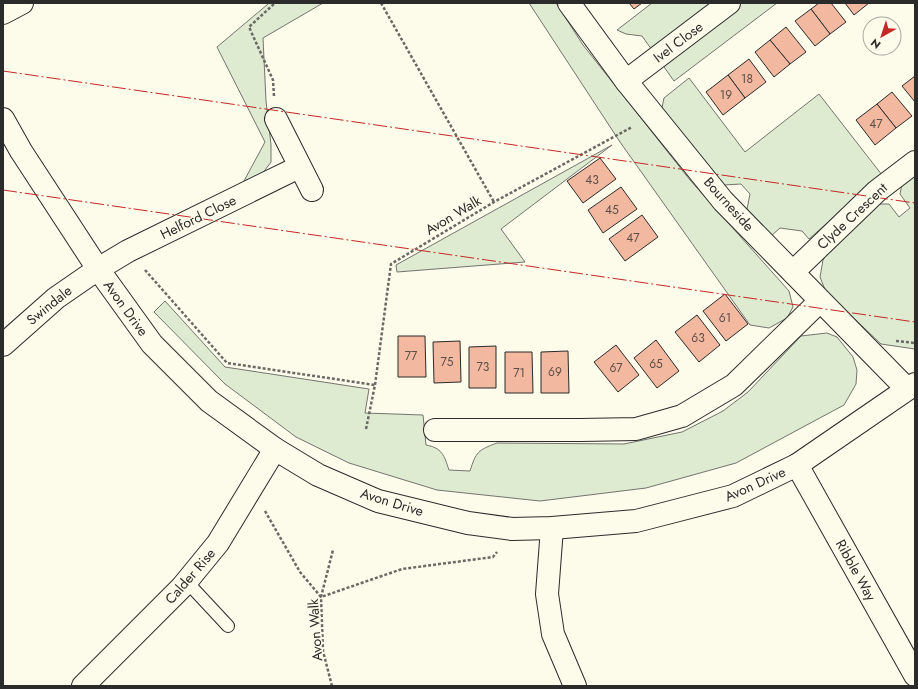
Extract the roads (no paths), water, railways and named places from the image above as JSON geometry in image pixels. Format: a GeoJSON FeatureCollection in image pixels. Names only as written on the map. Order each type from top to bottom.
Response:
{"type":"FeatureCollection","features":[{"type":"Feature","properties":{"kind":"street"},"geometry":{"type":"LineString","coordinates":[[3,13],[22,3]]}},
{"type":"Feature","properties":{"kind":"street","name":"Bourneside"},"geometry":{"type":"LineString","coordinates":[[569,3],[626,81],[723,201],[820,301],[911,386]]}},
{"type":"Feature","properties":{"kind":"street","name":"Ivel Close"},"geometry":{"type":"LineString","coordinates":[[626,81],[729,3]]}},
{"type":"Feature","properties":{"kind":"street","name":"Avon Drive"},"geometry":{"type":"LineString","coordinates":[[3,119],[21,151],[98,269],[152,344],[209,401],[275,449],[318,475],[378,501],[468,523],[512,529],[552,528],[636,521],[733,496],[797,465],[911,386]]}},
{"type":"Feature","properties":{"kind":"street"},"geometry":{"type":"LineString","coordinates":[[276,119],[312,190]]}},
{"type":"Feature","properties":{"kind":"street","name":"Clyde Crescent"},"geometry":{"type":"LineString","coordinates":[[792,272],[877,191],[915,162]]}},
{"type":"Feature","properties":{"kind":"street","name":"Helford Close"},"geometry":{"type":"LineString","coordinates":[[98,269],[128,251],[299,166]]}},
{"type":"Feature","properties":{"kind":"street","name":"Swindale"},"geometry":{"type":"LineString","coordinates":[[3,345],[56,298],[98,269]]}},
{"type":"Feature","properties":{"kind":"street"},"geometry":{"type":"LineString","coordinates":[[435,430],[636,429],[682,416],[734,385],[820,301]]}},
{"type":"Feature","properties":{"kind":"street","name":"Calder Rise"},"geometry":{"type":"LineString","coordinates":[[83,686],[187,582],[218,543],[275,449]]}},
{"type":"Feature","properties":{"kind":"street","name":"Ribble Way"},"geometry":{"type":"LineString","coordinates":[[797,465],[915,675]]}},
{"type":"Feature","properties":{"kind":"street"},"geometry":{"type":"LineString","coordinates":[[552,528],[547,594],[553,634],[575,686]]}},
{"type":"Feature","properties":{"kind":"lane"},"geometry":{"type":"LineString","coordinates":[[187,582],[228,626]]}}]}
